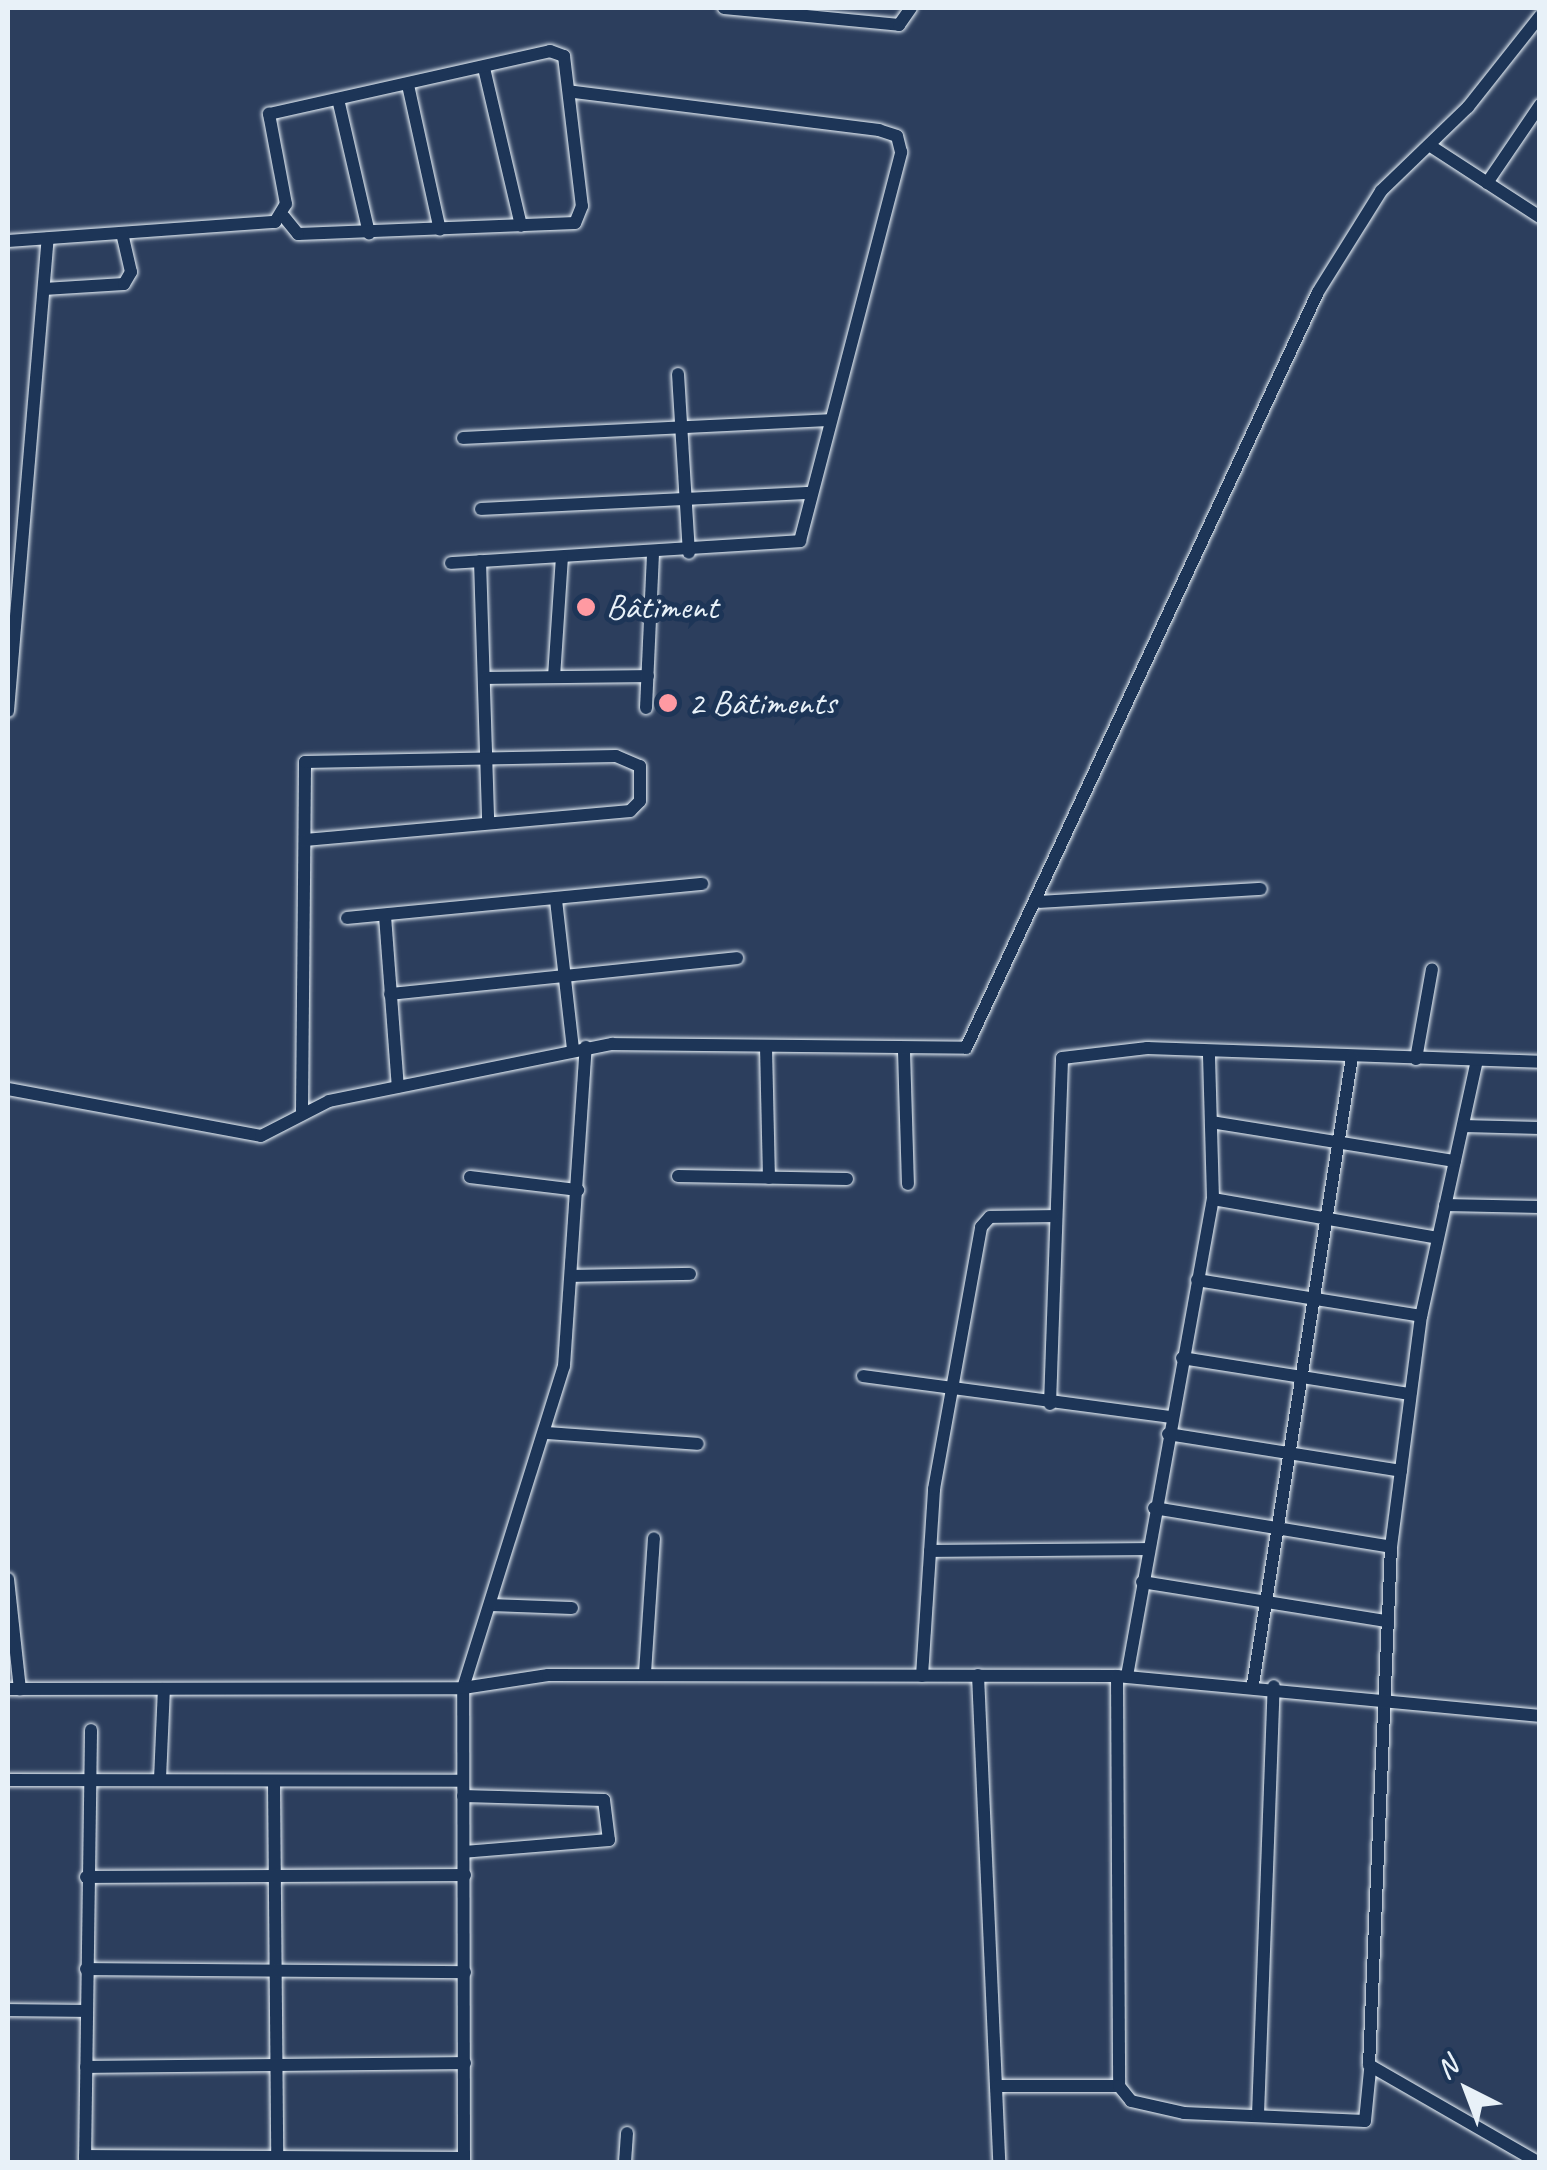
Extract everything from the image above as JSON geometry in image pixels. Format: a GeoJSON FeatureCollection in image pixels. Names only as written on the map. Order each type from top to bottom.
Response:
{"type":"FeatureCollection","features":[{"type":"Feature","properties":{"kind":"street"},"geometry":{"type":"LineString","coordinates":[[724,8],[899,25],[911,8]]}},
{"type":"Feature","properties":{"kind":"street"},"geometry":{"type":"LineString","coordinates":[[8,1089],[261,1136],[302,1111],[580,1048],[904,1051],[972,1042],[1040,902],[1318,292],[1363,215],[1537,23]]}},
{"type":"Feature","properties":{"kind":"street"},"geometry":{"type":"LineString","coordinates":[[556,51],[572,92],[579,219],[521,226],[293,234],[284,217],[266,118],[408,85],[556,51]]}},
{"type":"Feature","properties":{"kind":"street"},"geometry":{"type":"LineString","coordinates":[[484,68],[521,226]]}},
{"type":"Feature","properties":{"kind":"street"},"geometry":{"type":"LineString","coordinates":[[408,85],[440,230]]}},
{"type":"Feature","properties":{"kind":"street"},"geometry":{"type":"LineString","coordinates":[[451,563],[653,556],[796,544],[901,152],[897,136],[572,92]]}},
{"type":"Feature","properties":{"kind":"street"},"geometry":{"type":"LineString","coordinates":[[338,99],[369,233]]}},
{"type":"Feature","properties":{"kind":"street"},"geometry":{"type":"LineString","coordinates":[[1487,183],[1540,106]]}},
{"type":"Feature","properties":{"kind":"street"},"geometry":{"type":"LineString","coordinates":[[1429,145],[1540,217]]}},
{"type":"Feature","properties":{"kind":"street"},"geometry":{"type":"LineString","coordinates":[[8,241],[284,217]]}},
{"type":"Feature","properties":{"kind":"street"},"geometry":{"type":"LineString","coordinates":[[44,289],[124,284],[131,272],[122,234]]}},
{"type":"Feature","properties":{"kind":"street"},"geometry":{"type":"LineString","coordinates":[[8,711],[48,239]]}},
{"type":"Feature","properties":{"kind":"street"},"geometry":{"type":"LineString","coordinates":[[678,374],[689,553]]}},
{"type":"Feature","properties":{"kind":"street"},"geometry":{"type":"LineString","coordinates":[[463,438],[828,420]]}},
{"type":"Feature","properties":{"kind":"street"},"geometry":{"type":"LineString","coordinates":[[481,510],[811,493]]}},
{"type":"Feature","properties":{"kind":"street"},"geometry":{"type":"LineString","coordinates":[[8,526],[23,528]]}},
{"type":"Feature","properties":{"kind":"street"},"geometry":{"type":"LineString","coordinates":[[646,708],[653,556]]}},
{"type":"Feature","properties":{"kind":"street"},"geometry":{"type":"LineString","coordinates":[[554,677],[562,557]]}},
{"type":"Feature","properties":{"kind":"street"},"geometry":{"type":"LineString","coordinates":[[480,562],[491,755],[488,822]]}},
{"type":"Feature","properties":{"kind":"street"},"geometry":{"type":"LineString","coordinates":[[487,678],[648,676]]}},
{"type":"Feature","properties":{"kind":"street"},"geometry":{"type":"LineString","coordinates":[[302,1111],[303,769],[310,759],[491,755],[632,758],[640,801],[624,812],[305,840]]}},
{"type":"Feature","properties":{"kind":"street"},"geometry":{"type":"LineString","coordinates":[[347,918],[702,884]]}},
{"type":"Feature","properties":{"kind":"street"},"geometry":{"type":"LineString","coordinates":[[1040,902],[1262,889]]}},
{"type":"Feature","properties":{"kind":"street"},"geometry":{"type":"LineString","coordinates":[[91,1730],[87,1778],[85,2159],[464,2160],[463,1688],[546,1434],[573,1276],[580,1048],[564,975],[556,900]]}},
{"type":"Feature","properties":{"kind":"street"},"geometry":{"type":"LineString","coordinates":[[384,916],[398,1087]]}},
{"type":"Feature","properties":{"kind":"street"},"geometry":{"type":"LineString","coordinates":[[390,994],[737,958]]}},
{"type":"Feature","properties":{"kind":"street"},"geometry":{"type":"LineString","coordinates":[[1416,1059],[1432,969]]}},
{"type":"Feature","properties":{"kind":"street"},"geometry":{"type":"LineString","coordinates":[[766,1048],[769,1178]]}},
{"type":"Feature","properties":{"kind":"street"},"geometry":{"type":"LineString","coordinates":[[1050,1404],[1053,1216],[1062,1058],[1147,1048],[1209,1054],[1540,1062]]}},
{"type":"Feature","properties":{"kind":"street"},"geometry":{"type":"LineString","coordinates":[[904,1051],[908,1184]]}},
{"type":"Feature","properties":{"kind":"street"},"geometry":{"type":"LineString","coordinates":[[1119,2086],[1122,1676],[1213,1198],[1209,1054]]}},
{"type":"Feature","properties":{"kind":"street"},"geometry":{"type":"LineString","coordinates":[[1253,1684],[1284,1453],[1352,1058]]}},
{"type":"Feature","properties":{"kind":"street"},"geometry":{"type":"LineString","coordinates":[[996,2086],[1119,2086],[1140,2105],[1258,2116],[1367,2120],[1379,1698],[1392,1547],[1421,1316],[1477,1060]]}},
{"type":"Feature","properties":{"kind":"street"},"geometry":{"type":"LineString","coordinates":[[1211,1122],[1455,1160]]}},
{"type":"Feature","properties":{"kind":"street"},"geometry":{"type":"LineString","coordinates":[[1462,1126],[1540,1128]]}},
{"type":"Feature","properties":{"kind":"street"},"geometry":{"type":"LineString","coordinates":[[678,1176],[847,1179]]}},
{"type":"Feature","properties":{"kind":"street"},"geometry":{"type":"LineString","coordinates":[[470,1177],[578,1190]]}},
{"type":"Feature","properties":{"kind":"street"},"geometry":{"type":"LineString","coordinates":[[1213,1198],[1438,1238]]}},
{"type":"Feature","properties":{"kind":"street"},"geometry":{"type":"LineString","coordinates":[[1445,1205],[1540,1208]]}},
{"type":"Feature","properties":{"kind":"street"},"geometry":{"type":"LineString","coordinates":[[922,1676],[930,1552],[951,1389],[985,1220],[1053,1216]]}},
{"type":"Feature","properties":{"kind":"street"},"geometry":{"type":"LineString","coordinates":[[573,1276],[690,1274]]}},
{"type":"Feature","properties":{"kind":"street"},"geometry":{"type":"LineString","coordinates":[[1197,1280],[1421,1316]]}},
{"type":"Feature","properties":{"kind":"street"},"geometry":{"type":"LineString","coordinates":[[1182,1358],[1410,1394]]}},
{"type":"Feature","properties":{"kind":"street"},"geometry":{"type":"LineString","coordinates":[[863,1376],[1050,1404],[1171,1417]]}},
{"type":"Feature","properties":{"kind":"street"},"geometry":{"type":"LineString","coordinates":[[546,1434],[698,1444]]}},
{"type":"Feature","properties":{"kind":"street"},"geometry":{"type":"LineString","coordinates":[[1168,1434],[1400,1471]]}},
{"type":"Feature","properties":{"kind":"street"},"geometry":{"type":"LineString","coordinates":[[1154,1508],[1392,1547]]}},
{"type":"Feature","properties":{"kind":"street"},"geometry":{"type":"LineString","coordinates":[[645,1673],[654,1538]]}},
{"type":"Feature","properties":{"kind":"street"},"geometry":{"type":"LineString","coordinates":[[930,1552],[1147,1549]]}},
{"type":"Feature","properties":{"kind":"street"},"geometry":{"type":"LineString","coordinates":[[8,1580],[14,1689],[463,1688],[528,1675],[645,1673],[1122,1676],[1274,1686],[1540,1716]]}},
{"type":"Feature","properties":{"kind":"street"},"geometry":{"type":"LineString","coordinates":[[1142,1582],[1385,1621]]}},
{"type":"Feature","properties":{"kind":"street"},"geometry":{"type":"LineString","coordinates":[[490,1605],[572,1608]]}},
{"type":"Feature","properties":{"kind":"street"},"geometry":{"type":"LineString","coordinates":[[978,1675],[999,2162]]}},
{"type":"Feature","properties":{"kind":"street"},"geometry":{"type":"LineString","coordinates":[[1258,2116],[1274,1686]]}},
{"type":"Feature","properties":{"kind":"street"},"geometry":{"type":"LineString","coordinates":[[160,1779],[164,1690]]}},
{"type":"Feature","properties":{"kind":"street"},"geometry":{"type":"LineString","coordinates":[[8,1780],[160,1779],[463,1788],[604,1800],[609,1840],[464,1852]]}},
{"type":"Feature","properties":{"kind":"street"},"geometry":{"type":"LineString","coordinates":[[274,1783],[277,2160]]}},
{"type":"Feature","properties":{"kind":"street"},"geometry":{"type":"LineString","coordinates":[[86,1876],[464,1875]]}},
{"type":"Feature","properties":{"kind":"street"},"geometry":{"type":"LineString","coordinates":[[86,1969],[465,1972]]}},
{"type":"Feature","properties":{"kind":"street"},"geometry":{"type":"LineString","coordinates":[[8,2010],[85,2011]]}},
{"type":"Feature","properties":{"kind":"street"},"geometry":{"type":"LineString","coordinates":[[86,2066],[465,2063]]}},
{"type":"Feature","properties":{"kind":"street"},"geometry":{"type":"LineString","coordinates":[[1370,2070],[1538,2162]]}},
{"type":"Feature","properties":{"kind":"street"},"geometry":{"type":"LineString","coordinates":[[625,2162],[627,2133]]}},
{"type":"Feature","properties":{"kind":"place","name":"Bâtiment"},"geometry":{"type":"Point","coordinates":[586,607]}},
{"type":"Feature","properties":{"kind":"place","name":"2 Bâtiments"},"geometry":{"type":"Point","coordinates":[668,703]}}]}
